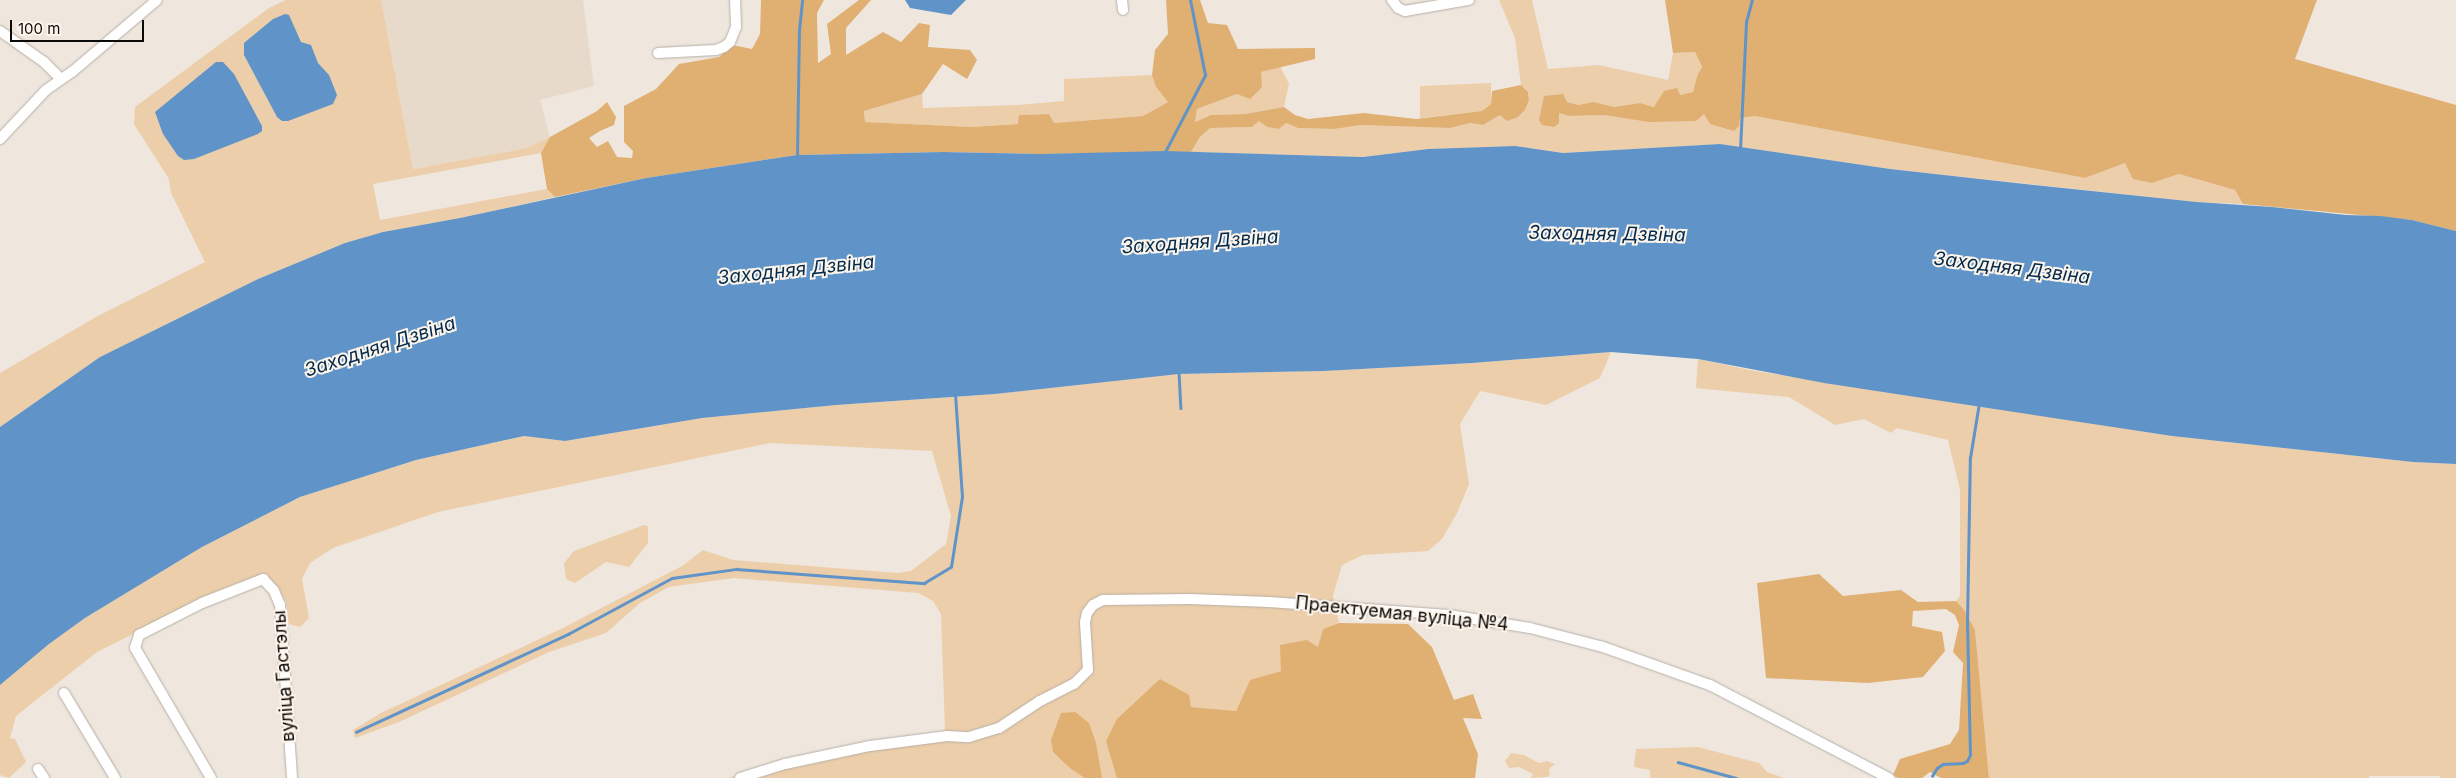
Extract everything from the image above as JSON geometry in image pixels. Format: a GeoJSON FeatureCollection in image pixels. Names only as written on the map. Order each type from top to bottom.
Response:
{"type":"FeatureCollection","features":[{"type":"Feature","properties":{"kind":"street"},"geometry":{"type":"LineString","coordinates":[[0,139],[46,90],[157,0]]}},
{"type":"Feature","properties":{"kind":"street"},"geometry":{"type":"LineString","coordinates":[[658,53],[716,50],[724,47],[730,42],[736,27],[735,0]]}},
{"type":"Feature","properties":{"kind":"street"},"geometry":{"type":"LineString","coordinates":[[1392,0],[1398,8],[1405,11],[1469,0]]}},
{"type":"Feature","properties":{"kind":"street"},"geometry":{"type":"LineString","coordinates":[[0,31],[44,62],[61,79]]}},
{"type":"Feature","properties":{"kind":"street","name":"вуліца Гастэлы"},"geometry":{"type":"LineString","coordinates":[[211,778],[135,648],[139,635],[202,603],[263,579],[274,591],[280,605],[292,778]]}},
{"type":"Feature","properties":{"kind":"street","name":"Праектуемая вуліца №4"},"geometry":{"type":"LineString","coordinates":[[740,778],[786,764],[870,746],[947,736],[970,737],[999,728],[1040,701],[1074,684],[1088,670],[1085,622],[1087,613],[1093,605],[1103,600],[1190,599],[1269,602],[1448,615],[1530,628],[1602,647],[1710,685],[1889,778]]}},
{"type":"Feature","properties":{"kind":"street"},"geometry":{"type":"LineString","coordinates":[[64,693],[115,778]]}},
{"type":"Feature","properties":{"kind":"street"},"geometry":{"type":"LineString","coordinates":[[38,769],[44,778]]}},
{"type":"Feature","properties":{"kind":"shaded area"},"geometry":{"type":"Polygon","coordinates":[[[286,0],[381,0],[413,169],[527,148],[550,137],[541,153],[373,184],[380,220],[547,189],[555,197],[460,218],[383,232],[345,243],[258,279],[100,357],[0,427],[0,373],[96,317],[205,262],[171,193],[169,179],[134,124],[135,107],[269,8],[286,0]]]}},
{"type":"Feature","properties":{"kind":"shaded area"},"geometry":{"type":"Polygon","coordinates":[[[381,0],[583,0],[594,86],[540,100],[550,137],[527,148],[413,169],[381,0]]]}},
{"type":"Feature","properties":{"kind":"shaded area"},"geometry":{"type":"Polygon","coordinates":[[[761,0],[824,0],[817,13],[818,63],[831,54],[827,24],[859,0],[871,0],[846,28],[846,55],[883,32],[901,42],[919,23],[930,25],[928,47],[970,50],[977,60],[967,79],[943,64],[922,94],[864,111],[865,122],[972,127],[1018,124],[1019,115],[1049,114],[1054,123],[1143,116],[1168,102],[1156,87],[1152,75],[1155,50],[1168,34],[1166,0],[1200,0],[1208,23],[1227,25],[1238,49],[1315,48],[1315,59],[1261,72],[1262,87],[1250,99],[1237,94],[1197,109],[1195,122],[1211,115],[1245,114],[1284,107],[1295,115],[1308,119],[1364,113],[1416,119],[1482,111],[1491,104],[1492,91],[1521,85],[1528,92],[1529,100],[1525,110],[1518,117],[1507,121],[1500,115],[1483,125],[1470,123],[1450,128],[1361,125],[1334,129],[1298,128],[1286,123],[1279,129],[1267,127],[1259,121],[1252,127],[1210,128],[1200,137],[1191,152],[1040,154],[943,152],[797,155],[646,178],[555,197],[547,189],[541,153],[550,137],[597,111],[607,102],[616,117],[614,125],[589,138],[597,147],[608,141],[617,157],[632,158],[633,151],[624,142],[624,106],[656,89],[679,64],[719,57],[732,45],[752,49],[760,34],[761,0]]]}},
{"type":"Feature","properties":{"kind":"shaded area"},"geometry":{"type":"Polygon","coordinates":[[[1499,0],[1532,0],[1548,69],[1599,65],[1668,80],[1673,53],[1695,52],[1702,68],[1697,76],[1693,92],[1680,95],[1655,107],[1640,103],[1614,107],[1594,102],[1578,105],[1567,102],[1558,113],[1569,116],[1604,115],[1648,122],[1705,114],[1710,124],[1719,125],[1739,118],[1755,116],[2085,178],[2125,163],[2152,183],[2179,174],[2235,190],[2243,204],[2197,202],[1890,169],[1720,144],[1563,153],[1515,146],[1428,149],[1363,157],[1191,152],[1200,137],[1210,128],[1252,127],[1259,120],[1267,127],[1279,129],[1286,123],[1298,128],[1334,129],[1361,125],[1450,128],[1470,123],[1483,125],[1500,115],[1518,117],[1525,110],[1529,100],[1528,92],[1521,85],[1515,38],[1499,0]]]}},
{"type":"Feature","properties":{"kind":"shaded area"},"geometry":{"type":"Polygon","coordinates":[[[1665,0],[2317,0],[2295,59],[2456,105],[2456,231],[2412,220],[2243,204],[2235,190],[2179,174],[2152,183],[2133,179],[2125,163],[2085,178],[1755,116],[1740,118],[1739,126],[1734,131],[1710,124],[1704,114],[1696,121],[1648,122],[1604,115],[1569,116],[1559,113],[1559,123],[1554,127],[1542,125],[1539,120],[1544,96],[1563,94],[1567,102],[1578,105],[1594,102],[1614,107],[1640,103],[1654,107],[1664,91],[1677,88],[1680,95],[1693,92],[1697,76],[1702,67],[1695,52],[1673,53],[1665,0]]]}},
{"type":"Feature","properties":{"kind":"shaded area"},"geometry":{"type":"Polygon","coordinates":[[[1280,66],[1289,84],[1284,107],[1245,114],[1211,115],[1195,122],[1197,109],[1237,94],[1261,72],[1280,66]]]}},
{"type":"Feature","properties":{"kind":"shaded area"},"geometry":{"type":"Polygon","coordinates":[[[1152,75],[1156,87],[1168,102],[1143,116],[1054,123],[1049,114],[1020,115],[1019,124],[972,127],[865,122],[864,111],[922,94],[923,108],[1018,105],[1064,101],[1064,79],[1152,75]]]}},
{"type":"Feature","properties":{"kind":"shaded area"},"geometry":{"type":"Polygon","coordinates":[[[1491,83],[1491,104],[1482,111],[1420,118],[1420,86],[1491,83]]]}},
{"type":"Feature","properties":{"kind":"shaded area"},"geometry":{"type":"Polygon","coordinates":[[[1611,352],[1600,378],[1546,405],[1480,391],[1460,424],[1469,484],[1457,513],[1442,539],[1428,551],[1363,555],[1342,565],[1333,596],[1339,623],[1323,629],[1318,648],[1281,671],[1250,680],[1236,711],[1191,707],[1117,773],[1117,778],[728,778],[786,761],[945,732],[941,614],[933,601],[918,593],[734,578],[669,587],[640,603],[606,633],[549,652],[399,722],[355,738],[353,730],[381,713],[563,628],[682,566],[703,550],[733,560],[898,573],[911,571],[946,544],[951,516],[932,451],[770,443],[438,512],[333,548],[310,563],[302,579],[309,618],[300,627],[289,624],[286,601],[268,577],[236,583],[97,652],[16,716],[10,738],[15,739],[26,762],[9,778],[0,775],[0,685],[49,644],[85,618],[202,547],[300,497],[416,460],[524,436],[565,441],[702,418],[836,405],[995,394],[1179,374],[1324,371],[1472,363],[1611,352]]]}},
{"type":"Feature","properties":{"kind":"shaded area"},"geometry":{"type":"Polygon","coordinates":[[[1698,359],[1750,370],[2172,436],[2413,462],[2456,464],[2456,778],[2440,778],[2440,776],[2369,776],[2369,778],[1989,778],[1975,630],[1956,601],[1960,596],[1960,490],[1948,440],[1897,428],[1891,433],[1864,419],[1835,425],[1789,397],[1696,388],[1698,359]]]}},
{"type":"Feature","properties":{"kind":"shaded area"},"geometry":{"type":"Polygon","coordinates":[[[644,525],[648,526],[648,543],[629,567],[606,562],[575,583],[566,579],[564,563],[574,551],[644,525]]]}},
{"type":"Feature","properties":{"kind":"shaded area"},"geometry":{"type":"Polygon","coordinates":[[[1819,574],[1843,596],[1901,590],[1918,602],[1956,601],[1964,610],[1975,630],[1989,778],[1941,778],[1930,772],[1922,778],[1898,778],[1893,775],[1900,759],[1950,744],[1959,730],[1963,663],[1953,652],[1959,625],[1955,615],[1946,609],[1913,611],[1912,626],[1942,632],[1945,651],[1923,677],[1868,683],[1766,678],[1757,583],[1819,574]]]}},
{"type":"Feature","properties":{"kind":"shaded area"},"geometry":{"type":"Polygon","coordinates":[[[1339,623],[1408,624],[1432,647],[1454,700],[1473,694],[1482,719],[1463,718],[1478,754],[1475,778],[1117,778],[1106,741],[1117,719],[1160,679],[1189,695],[1191,707],[1236,711],[1250,680],[1281,671],[1280,645],[1307,640],[1318,647],[1323,629],[1339,623]]]}},
{"type":"Feature","properties":{"kind":"shaded area"},"geometry":{"type":"Polygon","coordinates":[[[1075,712],[1089,723],[1096,743],[1102,778],[1085,778],[1071,769],[1053,752],[1051,740],[1061,713],[1075,712]]]}},
{"type":"Feature","properties":{"kind":"shaded area"},"geometry":{"type":"Polygon","coordinates":[[[1698,747],[1759,763],[1767,772],[1784,778],[1650,778],[1650,770],[1634,767],[1636,749],[1698,747]]]}},
{"type":"Feature","properties":{"kind":"shaded area"},"geometry":{"type":"Polygon","coordinates":[[[1511,753],[1524,755],[1539,763],[1547,761],[1555,764],[1549,769],[1550,774],[1547,777],[1531,778],[1533,774],[1519,767],[1509,768],[1505,761],[1511,753]]]}},
{"type":"Feature","properties":{"kind":"water"},"geometry":{"type":"Polygon","coordinates":[[[905,0],[966,0],[951,15],[910,8],[905,0]]]}},
{"type":"Feature","properties":{"kind":"water"},"geometry":{"type":"Polygon","coordinates":[[[285,14],[289,15],[301,42],[311,45],[318,63],[329,75],[337,95],[333,104],[288,121],[282,121],[277,117],[244,55],[244,43],[273,19],[285,14]]]}},
{"type":"Feature","properties":{"kind":"water"},"geometry":{"type":"Polygon","coordinates":[[[216,62],[223,62],[234,74],[262,126],[262,131],[194,159],[184,160],[178,156],[163,134],[155,112],[216,62]]]}},
{"type":"Feature","properties":{"kind":"water","name":"Заходняя Дзвіна"},"geometry":{"type":"Polygon","coordinates":[[[1720,144],[1890,169],[2044,186],[2197,202],[2272,207],[2346,215],[2380,216],[2412,220],[2456,231],[2456,464],[2413,462],[2172,436],[1824,383],[1698,359],[1611,352],[1472,363],[1324,371],[1179,374],[995,394],[836,405],[702,418],[565,441],[524,436],[416,460],[300,497],[202,547],[85,618],[49,644],[0,685],[0,427],[100,357],[258,279],[345,243],[383,232],[460,218],[646,178],[797,155],[943,152],[1040,154],[1165,151],[1363,157],[1428,149],[1515,146],[1563,153],[1720,144]]]}},
{"type":"Feature","properties":{"kind":"waterway"},"geometry":{"type":"LineString","coordinates":[[797,156],[799,30],[802,0]]}},
{"type":"Feature","properties":{"kind":"waterway"},"geometry":{"type":"LineString","coordinates":[[1165,152],[1205,75],[1190,0]]}},
{"type":"Feature","properties":{"kind":"waterway"},"geometry":{"type":"LineString","coordinates":[[1740,150],[1746,22],[1752,0]]}},
{"type":"Feature","properties":{"kind":"waterway"},"geometry":{"type":"LineString","coordinates":[[1179,372],[1181,408]]}},
{"type":"Feature","properties":{"kind":"waterway"},"geometry":{"type":"LineString","coordinates":[[356,732],[568,634],[672,578],[736,569],[924,583],[951,567],[962,497],[955,393]]}},
{"type":"Feature","properties":{"kind":"waterway"},"geometry":{"type":"LineString","coordinates":[[1932,776],[1937,768],[1943,764],[1963,763],[1967,761],[1970,755],[1967,623],[1970,458],[1979,403]]}},
{"type":"Feature","properties":{"kind":"waterway"},"geometry":{"type":"LineString","coordinates":[[1678,762],[1736,778]]}}]}
